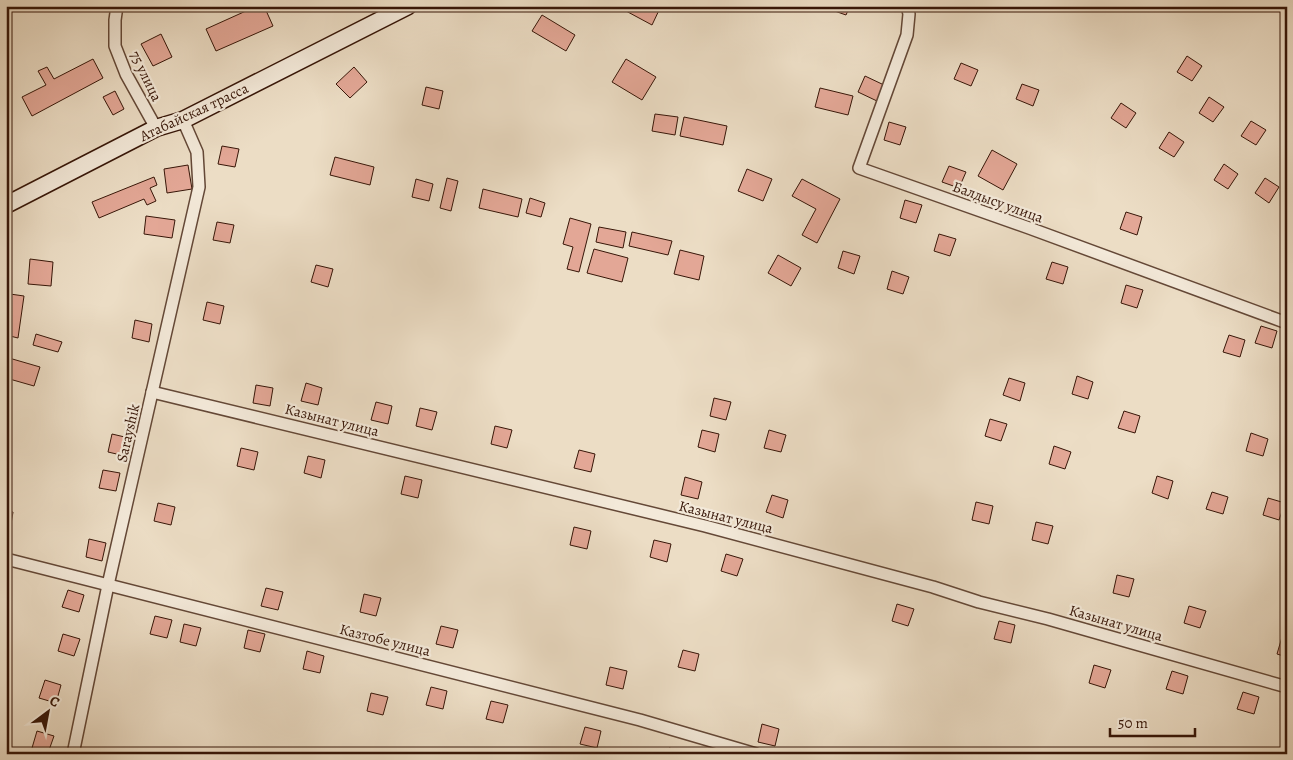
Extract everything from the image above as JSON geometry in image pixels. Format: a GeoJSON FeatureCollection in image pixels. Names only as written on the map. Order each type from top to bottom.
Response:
{"type":"FeatureCollection","features":[{"type":"Feature","properties":{"kind":"main road","name":"Атабайская трасса"},"geometry":{"type":"LineString","coordinates":[[6,205],[156,128],[183,120],[408,6]]}},
{"type":"Feature","properties":{"kind":"street","name":"75 улица"},"geometry":{"type":"LineString","coordinates":[[117,6],[115,46],[126,74],[156,128]]}},
{"type":"Feature","properties":{"kind":"street","name":"Балдысу улица"},"geometry":{"type":"LineString","coordinates":[[907,6],[909,14],[907,35],[859,168],[1287,323]]}},
{"type":"Feature","properties":{"kind":"street","name":"Sarayshik"},"geometry":{"type":"LineString","coordinates":[[72,754],[108,585],[199,187],[197,152],[183,120]]}},
{"type":"Feature","properties":{"kind":"street","name":"Казынат улица"},"geometry":{"type":"LineString","coordinates":[[152,392],[705,526],[933,587],[979,602],[1287,687]]}},
{"type":"Feature","properties":{"kind":"street","name":"Казтобе улица"},"geometry":{"type":"LineString","coordinates":[[6,559],[640,720],[756,754]]}},
{"type":"Feature","properties":{"kind":"building"},"geometry":{"type":"Polygon","coordinates":[[[257,6],[264,6],[273,26],[216,51],[206,29],[257,6]]]}},
{"type":"Feature","properties":{"kind":"building"},"geometry":{"type":"Polygon","coordinates":[[[628,6],[661,6],[652,25],[626,11],[628,6]]]}},
{"type":"Feature","properties":{"kind":"building"},"geometry":{"type":"Polygon","coordinates":[[[830,6],[850,6],[846,15],[829,9],[830,6]]]}},
{"type":"Feature","properties":{"kind":"building"},"geometry":{"type":"Polygon","coordinates":[[[542,15],[575,35],[566,51],[532,31],[542,15]]]}},
{"type":"Feature","properties":{"kind":"building"},"geometry":{"type":"Polygon","coordinates":[[[161,34],[172,57],[153,66],[141,44],[161,34]]]}},
{"type":"Feature","properties":{"kind":"building"},"geometry":{"type":"Polygon","coordinates":[[[1187,56],[1202,66],[1192,81],[1177,72],[1187,56]]]}},
{"type":"Feature","properties":{"kind":"building"},"geometry":{"type":"Polygon","coordinates":[[[93,59],[103,78],[32,116],[22,97],[46,85],[38,71],[47,67],[54,79],[93,59]]]}},
{"type":"Feature","properties":{"kind":"building"},"geometry":{"type":"Polygon","coordinates":[[[626,59],[656,77],[642,100],[612,82],[626,59]]]}},
{"type":"Feature","properties":{"kind":"building"},"geometry":{"type":"Polygon","coordinates":[[[961,63],[978,70],[971,86],[954,79],[961,63]]]}},
{"type":"Feature","properties":{"kind":"building"},"geometry":{"type":"Polygon","coordinates":[[[354,67],[367,82],[350,98],[336,84],[354,67]]]}},
{"type":"Feature","properties":{"kind":"building"},"geometry":{"type":"Polygon","coordinates":[[[865,76],[884,85],[877,101],[858,92],[865,76]]]}},
{"type":"Feature","properties":{"kind":"building"},"geometry":{"type":"Polygon","coordinates":[[[1022,84],[1039,90],[1033,106],[1016,99],[1022,84]]]}},
{"type":"Feature","properties":{"kind":"building"},"geometry":{"type":"Polygon","coordinates":[[[426,87],[443,91],[439,109],[422,105],[426,87]]]}},
{"type":"Feature","properties":{"kind":"building"},"geometry":{"type":"Polygon","coordinates":[[[820,88],[853,96],[848,115],[815,107],[820,88]]]}},
{"type":"Feature","properties":{"kind":"building"},"geometry":{"type":"Polygon","coordinates":[[[115,91],[124,109],[113,115],[103,97],[115,91]]]}},
{"type":"Feature","properties":{"kind":"building"},"geometry":{"type":"Polygon","coordinates":[[[1209,97],[1224,107],[1213,122],[1199,113],[1209,97]]]}},
{"type":"Feature","properties":{"kind":"building"},"geometry":{"type":"Polygon","coordinates":[[[1121,103],[1136,113],[1126,128],[1111,118],[1121,103]]]}},
{"type":"Feature","properties":{"kind":"building"},"geometry":{"type":"Polygon","coordinates":[[[655,114],[678,117],[675,135],[652,131],[655,114]]]}},
{"type":"Feature","properties":{"kind":"building"},"geometry":{"type":"Polygon","coordinates":[[[684,117],[727,126],[723,145],[680,136],[684,117]]]}},
{"type":"Feature","properties":{"kind":"building"},"geometry":{"type":"Polygon","coordinates":[[[1251,121],[1266,130],[1256,145],[1241,136],[1251,121]]]}},
{"type":"Feature","properties":{"kind":"building"},"geometry":{"type":"Polygon","coordinates":[[[889,122],[906,127],[900,145],[884,140],[889,122]]]}},
{"type":"Feature","properties":{"kind":"building"},"geometry":{"type":"Polygon","coordinates":[[[1169,132],[1184,142],[1174,157],[1159,148],[1169,132]]]}},
{"type":"Feature","properties":{"kind":"building"},"geometry":{"type":"Polygon","coordinates":[[[222,146],[239,149],[235,167],[218,164],[222,146]]]}},
{"type":"Feature","properties":{"kind":"building"},"geometry":{"type":"Polygon","coordinates":[[[992,150],[1017,164],[1003,190],[978,176],[992,150]]]}},
{"type":"Feature","properties":{"kind":"building"},"geometry":{"type":"Polygon","coordinates":[[[335,157],[374,167],[370,185],[330,175],[335,157]]]}},
{"type":"Feature","properties":{"kind":"building"},"geometry":{"type":"Polygon","coordinates":[[[1224,164],[1238,174],[1228,189],[1214,180],[1224,164]]]}},
{"type":"Feature","properties":{"kind":"building"},"geometry":{"type":"Polygon","coordinates":[[[188,165],[192,189],[167,193],[164,169],[188,165]]]}},
{"type":"Feature","properties":{"kind":"building"},"geometry":{"type":"Polygon","coordinates":[[[949,166],[966,172],[959,188],[942,182],[949,166]]]}},
{"type":"Feature","properties":{"kind":"building"},"geometry":{"type":"Polygon","coordinates":[[[747,169],[772,179],[763,201],[738,191],[747,169]]]}},
{"type":"Feature","properties":{"kind":"building"},"geometry":{"type":"Polygon","coordinates":[[[154,177],[157,185],[150,188],[156,201],[147,205],[144,199],[99,218],[92,202],[154,177]]]}},
{"type":"Feature","properties":{"kind":"building"},"geometry":{"type":"Polygon","coordinates":[[[447,178],[458,181],[451,211],[440,208],[447,178]]]}},
{"type":"Feature","properties":{"kind":"building"},"geometry":{"type":"Polygon","coordinates":[[[1265,178],[1279,187],[1269,203],[1255,193],[1265,178]]]}},
{"type":"Feature","properties":{"kind":"building"},"geometry":{"type":"Polygon","coordinates":[[[416,179],[433,184],[429,201],[412,197],[416,179]]]}},
{"type":"Feature","properties":{"kind":"building"},"geometry":{"type":"Polygon","coordinates":[[[802,179],[840,199],[817,243],[802,235],[816,209],[792,196],[802,179]]]}},
{"type":"Feature","properties":{"kind":"building"},"geometry":{"type":"Polygon","coordinates":[[[483,189],[522,199],[518,217],[479,208],[483,189]]]}},
{"type":"Feature","properties":{"kind":"building"},"geometry":{"type":"Polygon","coordinates":[[[530,198],[545,203],[541,217],[526,213],[530,198]]]}},
{"type":"Feature","properties":{"kind":"building"},"geometry":{"type":"Polygon","coordinates":[[[905,200],[922,205],[916,223],[900,218],[905,200]]]}},
{"type":"Feature","properties":{"kind":"building"},"geometry":{"type":"Polygon","coordinates":[[[1126,212],[1142,217],[1137,235],[1120,229],[1126,212]]]}},
{"type":"Feature","properties":{"kind":"building"},"geometry":{"type":"Polygon","coordinates":[[[146,216],[175,220],[172,238],[144,234],[146,216]]]}},
{"type":"Feature","properties":{"kind":"building"},"geometry":{"type":"Polygon","coordinates":[[[570,218],[591,224],[579,272],[567,269],[573,247],[563,244],[570,218]]]}},
{"type":"Feature","properties":{"kind":"building"},"geometry":{"type":"Polygon","coordinates":[[[217,222],[234,225],[230,243],[213,240],[217,222]]]}},
{"type":"Feature","properties":{"kind":"building"},"geometry":{"type":"Polygon","coordinates":[[[599,227],[626,232],[623,248],[596,242],[599,227]]]}},
{"type":"Feature","properties":{"kind":"building"},"geometry":{"type":"Polygon","coordinates":[[[632,232],[672,241],[668,255],[629,246],[632,232]]]}},
{"type":"Feature","properties":{"kind":"building"},"geometry":{"type":"Polygon","coordinates":[[[939,234],[956,239],[950,256],[934,251],[939,234]]]}},
{"type":"Feature","properties":{"kind":"building"},"geometry":{"type":"Polygon","coordinates":[[[594,249],[628,258],[622,282],[587,273],[594,249]]]}},
{"type":"Feature","properties":{"kind":"building"},"geometry":{"type":"Polygon","coordinates":[[[680,250],[704,256],[699,280],[674,274],[680,250]]]}},
{"type":"Feature","properties":{"kind":"building"},"geometry":{"type":"Polygon","coordinates":[[[843,251],[860,256],[854,274],[838,268],[843,251]]]}},
{"type":"Feature","properties":{"kind":"building"},"geometry":{"type":"Polygon","coordinates":[[[778,255],[801,268],[791,286],[768,273],[778,255]]]}},
{"type":"Feature","properties":{"kind":"building"},"geometry":{"type":"Polygon","coordinates":[[[30,259],[53,262],[51,286],[28,284],[30,259]]]}},
{"type":"Feature","properties":{"kind":"building"},"geometry":{"type":"Polygon","coordinates":[[[1052,262],[1068,267],[1063,284],[1046,279],[1052,262]]]}},
{"type":"Feature","properties":{"kind":"building"},"geometry":{"type":"Polygon","coordinates":[[[316,265],[333,269],[328,287],[311,282],[316,265]]]}},
{"type":"Feature","properties":{"kind":"building"},"geometry":{"type":"Polygon","coordinates":[[[892,271],[909,277],[903,294],[887,289],[892,271]]]}},
{"type":"Feature","properties":{"kind":"building"},"geometry":{"type":"Polygon","coordinates":[[[1126,285],[1143,290],[1137,308],[1121,303],[1126,285]]]}},
{"type":"Feature","properties":{"kind":"building"},"geometry":{"type":"Polygon","coordinates":[[[10,294],[24,296],[18,338],[6,335],[6,318],[10,294]]]}},
{"type":"Feature","properties":{"kind":"building"},"geometry":{"type":"Polygon","coordinates":[[[207,302],[224,306],[220,324],[203,320],[207,302]]]}},
{"type":"Feature","properties":{"kind":"building"},"geometry":{"type":"Polygon","coordinates":[[[135,320],[152,324],[149,342],[132,338],[135,320]]]}},
{"type":"Feature","properties":{"kind":"building"},"geometry":{"type":"Polygon","coordinates":[[[1261,326],[1277,331],[1272,348],[1255,343],[1261,326]]]}},
{"type":"Feature","properties":{"kind":"building"},"geometry":{"type":"Polygon","coordinates":[[[36,334],[62,342],[58,352],[33,345],[36,334]]]}},
{"type":"Feature","properties":{"kind":"building"},"geometry":{"type":"Polygon","coordinates":[[[1229,335],[1245,340],[1240,357],[1223,352],[1229,335]]]}},
{"type":"Feature","properties":{"kind":"building"},"geometry":{"type":"Polygon","coordinates":[[[9,358],[40,367],[34,386],[6,378],[6,367],[9,358]]]}},
{"type":"Feature","properties":{"kind":"building"},"geometry":{"type":"Polygon","coordinates":[[[1077,376],[1093,382],[1088,399],[1072,394],[1077,376]]]}},
{"type":"Feature","properties":{"kind":"building"},"geometry":{"type":"Polygon","coordinates":[[[1009,378],[1025,383],[1020,401],[1003,395],[1009,378]]]}},
{"type":"Feature","properties":{"kind":"building"},"geometry":{"type":"Polygon","coordinates":[[[306,383],[322,388],[318,405],[301,401],[306,383]]]}},
{"type":"Feature","properties":{"kind":"building"},"geometry":{"type":"Polygon","coordinates":[[[256,385],[273,388],[270,406],[253,403],[256,385]]]}},
{"type":"Feature","properties":{"kind":"building"},"geometry":{"type":"Polygon","coordinates":[[[714,398],[731,402],[726,420],[710,416],[714,398]]]}},
{"type":"Feature","properties":{"kind":"building"},"geometry":{"type":"Polygon","coordinates":[[[376,402],[392,406],[388,424],[371,420],[376,402]]]}},
{"type":"Feature","properties":{"kind":"building"},"geometry":{"type":"Polygon","coordinates":[[[420,408],[437,412],[432,430],[416,426],[420,408]]]}},
{"type":"Feature","properties":{"kind":"building"},"geometry":{"type":"Polygon","coordinates":[[[1124,411],[1140,416],[1135,433],[1118,428],[1124,411]]]}},
{"type":"Feature","properties":{"kind":"building"},"geometry":{"type":"Polygon","coordinates":[[[990,419],[1007,424],[1001,441],[985,436],[990,419]]]}},
{"type":"Feature","properties":{"kind":"building"},"geometry":{"type":"Polygon","coordinates":[[[495,426],[512,430],[507,448],[491,444],[495,426]]]}},
{"type":"Feature","properties":{"kind":"building"},"geometry":{"type":"Polygon","coordinates":[[[702,430],[719,434],[715,452],[698,447],[702,430]]]}},
{"type":"Feature","properties":{"kind":"building"},"geometry":{"type":"Polygon","coordinates":[[[769,430],[786,435],[781,452],[764,448],[769,430]]]}},
{"type":"Feature","properties":{"kind":"building"},"geometry":{"type":"Polygon","coordinates":[[[1251,433],[1268,439],[1263,456],[1246,451],[1251,433]]]}},
{"type":"Feature","properties":{"kind":"building"},"geometry":{"type":"Polygon","coordinates":[[[112,434],[129,438],[125,456],[108,452],[112,434]]]}},
{"type":"Feature","properties":{"kind":"building"},"geometry":{"type":"Polygon","coordinates":[[[1054,446],[1071,452],[1065,469],[1049,464],[1054,446]]]}},
{"type":"Feature","properties":{"kind":"building"},"geometry":{"type":"Polygon","coordinates":[[[241,448],[258,452],[254,470],[237,466],[241,448]]]}},
{"type":"Feature","properties":{"kind":"building"},"geometry":{"type":"Polygon","coordinates":[[[579,450],[595,454],[591,472],[574,468],[579,450]]]}},
{"type":"Feature","properties":{"kind":"building"},"geometry":{"type":"Polygon","coordinates":[[[308,456],[325,460],[321,478],[304,473],[308,456]]]}},
{"type":"Feature","properties":{"kind":"building"},"geometry":{"type":"Polygon","coordinates":[[[103,470],[120,473],[116,491],[99,488],[103,470]]]}},
{"type":"Feature","properties":{"kind":"building"},"geometry":{"type":"Polygon","coordinates":[[[405,476],[422,480],[418,498],[401,494],[405,476]]]}},
{"type":"Feature","properties":{"kind":"building"},"geometry":{"type":"Polygon","coordinates":[[[1157,476],[1173,481],[1168,499],[1152,493],[1157,476]]]}},
{"type":"Feature","properties":{"kind":"building"},"geometry":{"type":"Polygon","coordinates":[[[685,477],[702,482],[698,499],[681,495],[685,477]]]}},
{"type":"Feature","properties":{"kind":"building"},"geometry":{"type":"Polygon","coordinates":[[[1212,492],[1228,497],[1223,514],[1206,509],[1212,492]]]}},
{"type":"Feature","properties":{"kind":"building"},"geometry":{"type":"Polygon","coordinates":[[[772,495],[788,500],[783,518],[766,512],[772,495]]]}},
{"type":"Feature","properties":{"kind":"building"},"geometry":{"type":"Polygon","coordinates":[[[1268,498],[1285,503],[1279,520],[1263,515],[1268,498]]]}},
{"type":"Feature","properties":{"kind":"building"},"geometry":{"type":"Polygon","coordinates":[[[976,502],[993,506],[989,524],[972,520],[976,502]]]}},
{"type":"Feature","properties":{"kind":"building"},"geometry":{"type":"Polygon","coordinates":[[[158,503],[175,507],[171,525],[154,521],[158,503]]]}},
{"type":"Feature","properties":{"kind":"building"},"geometry":{"type":"Polygon","coordinates":[[[6,511],[13,512],[10,530],[6,530],[6,511]]]}},
{"type":"Feature","properties":{"kind":"building"},"geometry":{"type":"Polygon","coordinates":[[[1036,522],[1053,526],[1048,544],[1032,540],[1036,522]]]}},
{"type":"Feature","properties":{"kind":"building"},"geometry":{"type":"Polygon","coordinates":[[[574,527],[591,531],[587,549],[570,545],[574,527]]]}},
{"type":"Feature","properties":{"kind":"building"},"geometry":{"type":"Polygon","coordinates":[[[89,539],[106,543],[102,561],[86,557],[89,539]]]}},
{"type":"Feature","properties":{"kind":"building"},"geometry":{"type":"Polygon","coordinates":[[[654,540],[671,544],[667,562],[650,557],[654,540]]]}},
{"type":"Feature","properties":{"kind":"building"},"geometry":{"type":"Polygon","coordinates":[[[726,554],[743,559],[737,576],[721,571],[726,554]]]}},
{"type":"Feature","properties":{"kind":"building"},"geometry":{"type":"Polygon","coordinates":[[[1117,575],[1134,579],[1129,597],[1113,593],[1117,575]]]}},
{"type":"Feature","properties":{"kind":"building"},"geometry":{"type":"Polygon","coordinates":[[[266,588],[283,592],[278,610],[261,606],[266,588]]]}},
{"type":"Feature","properties":{"kind":"building"},"geometry":{"type":"Polygon","coordinates":[[[68,590],[84,595],[79,612],[62,607],[68,590]]]}},
{"type":"Feature","properties":{"kind":"building"},"geometry":{"type":"Polygon","coordinates":[[[364,594],[381,598],[376,616],[360,612],[364,594]]]}},
{"type":"Feature","properties":{"kind":"building"},"geometry":{"type":"Polygon","coordinates":[[[897,604],[914,609],[908,626],[892,621],[897,604]]]}},
{"type":"Feature","properties":{"kind":"building"},"geometry":{"type":"Polygon","coordinates":[[[1189,606],[1206,611],[1200,628],[1184,623],[1189,606]]]}},
{"type":"Feature","properties":{"kind":"building"},"geometry":{"type":"Polygon","coordinates":[[[155,616],[172,620],[167,638],[150,634],[155,616]]]}},
{"type":"Feature","properties":{"kind":"building"},"geometry":{"type":"Polygon","coordinates":[[[999,621],[1015,625],[1011,643],[994,639],[999,621]]]}},
{"type":"Feature","properties":{"kind":"building"},"geometry":{"type":"Polygon","coordinates":[[[184,624],[201,628],[196,646],[180,642],[184,624]]]}},
{"type":"Feature","properties":{"kind":"building"},"geometry":{"type":"Polygon","coordinates":[[[441,626],[458,630],[453,648],[436,644],[441,626]]]}},
{"type":"Feature","properties":{"kind":"building"},"geometry":{"type":"Polygon","coordinates":[[[248,630],[265,634],[260,652],[244,648],[248,630]]]}},
{"type":"Feature","properties":{"kind":"building"},"geometry":{"type":"Polygon","coordinates":[[[63,634],[80,639],[74,656],[58,651],[63,634]]]}},
{"type":"Feature","properties":{"kind":"building"},"geometry":{"type":"Polygon","coordinates":[[[1282,637],[1287,638],[1287,657],[1277,654],[1282,637]]]}},
{"type":"Feature","properties":{"kind":"building"},"geometry":{"type":"Polygon","coordinates":[[[683,650],[699,654],[695,671],[678,667],[683,650]]]}},
{"type":"Feature","properties":{"kind":"building"},"geometry":{"type":"Polygon","coordinates":[[[307,651],[324,656],[320,673],[303,669],[307,651]]]}},
{"type":"Feature","properties":{"kind":"building"},"geometry":{"type":"Polygon","coordinates":[[[1094,665],[1111,670],[1105,688],[1089,683],[1094,665]]]}},
{"type":"Feature","properties":{"kind":"building"},"geometry":{"type":"Polygon","coordinates":[[[610,667],[627,671],[623,689],[606,685],[610,667]]]}},
{"type":"Feature","properties":{"kind":"building"},"geometry":{"type":"Polygon","coordinates":[[[1172,671],[1188,676],[1183,694],[1166,689],[1172,671]]]}},
{"type":"Feature","properties":{"kind":"building"},"geometry":{"type":"Polygon","coordinates":[[[45,680],[61,685],[56,703],[39,698],[45,680]]]}},
{"type":"Feature","properties":{"kind":"building"},"geometry":{"type":"Polygon","coordinates":[[[431,687],[447,691],[443,709],[426,705],[431,687]]]}},
{"type":"Feature","properties":{"kind":"building"},"geometry":{"type":"Polygon","coordinates":[[[1243,692],[1259,697],[1254,714],[1237,709],[1243,692]]]}},
{"type":"Feature","properties":{"kind":"building"},"geometry":{"type":"Polygon","coordinates":[[[371,693],[388,697],[383,715],[367,711],[371,693]]]}},
{"type":"Feature","properties":{"kind":"building"},"geometry":{"type":"Polygon","coordinates":[[[491,701],[508,705],[503,723],[486,719],[491,701]]]}},
{"type":"Feature","properties":{"kind":"building"},"geometry":{"type":"Polygon","coordinates":[[[762,724],[779,729],[775,746],[758,742],[762,724]]]}},
{"type":"Feature","properties":{"kind":"building"},"geometry":{"type":"Polygon","coordinates":[[[585,727],[601,731],[597,748],[580,744],[585,727]]]}},
{"type":"Feature","properties":{"kind":"building"},"geometry":{"type":"Polygon","coordinates":[[[37,731],[54,736],[48,753],[32,748],[37,731]]]}},
{"type":"Feature","properties":{"kind":"building"},"geometry":{"type":"Polygon","coordinates":[[[669,748],[686,752],[685,754],[668,754],[669,748]]]}}]}
